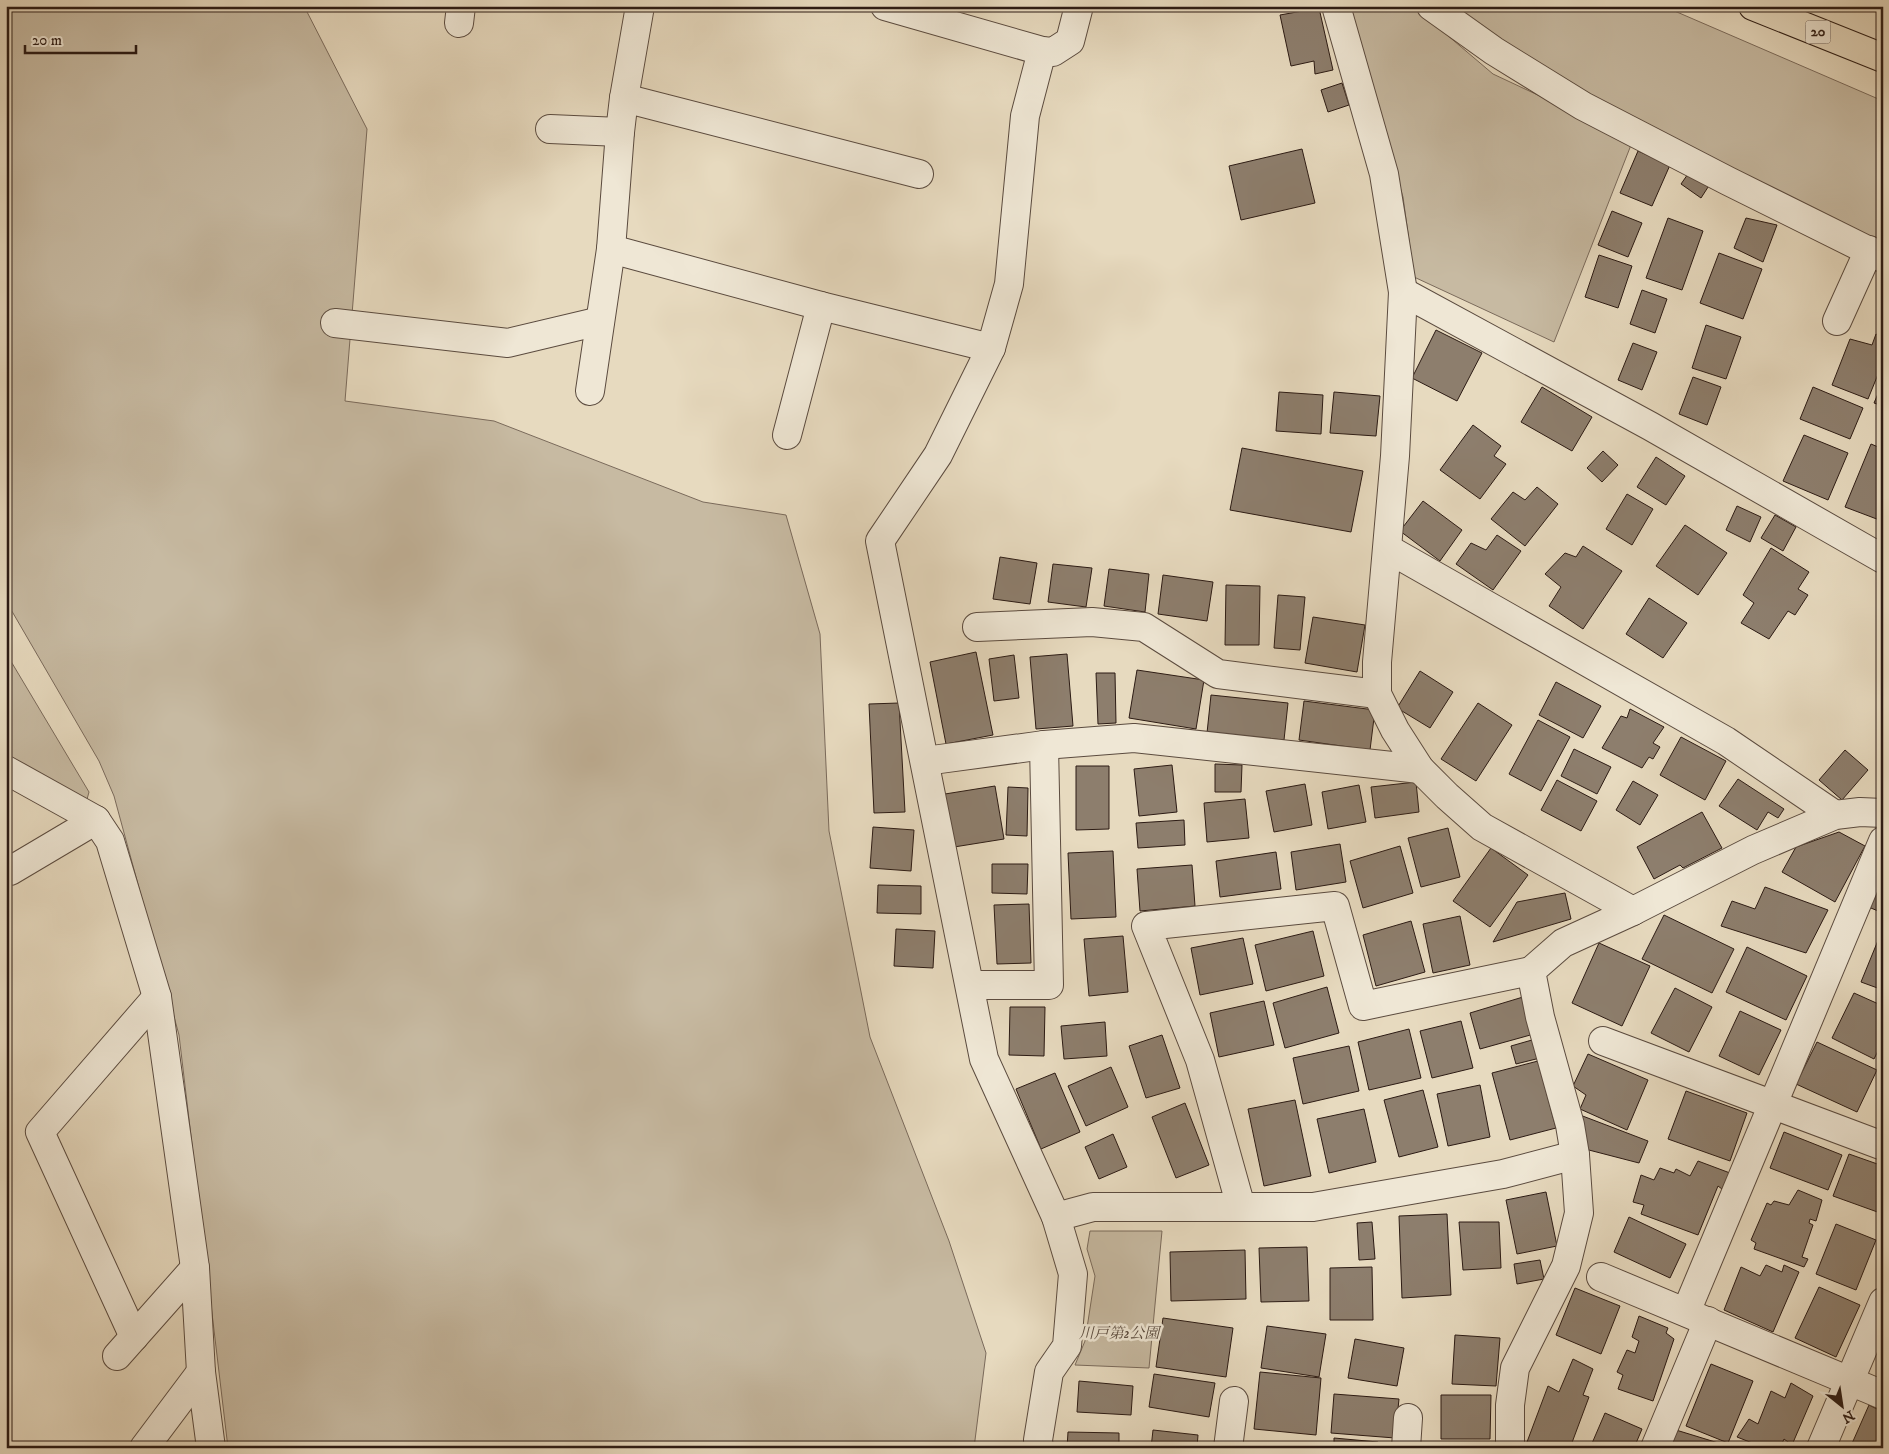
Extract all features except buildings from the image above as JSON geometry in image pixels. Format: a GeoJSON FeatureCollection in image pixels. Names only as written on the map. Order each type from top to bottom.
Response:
{"type":"FeatureCollection","features":[{"type":"Feature","properties":{"kind":"main road","name":"20"},"geometry":{"type":"LineString","coordinates":[[1753,6],[1883,58]]}},
{"type":"Feature","properties":{"kind":"street"},"geometry":{"type":"LineString","coordinates":[[590,391],[611,249],[624,98],[640,6]]}},
{"type":"Feature","properties":{"kind":"street"},"geometry":{"type":"LineString","coordinates":[[885,6],[1042,51],[1054,52],[1070,41],[1079,6]]}},
{"type":"Feature","properties":{"kind":"street"},"geometry":{"type":"LineString","coordinates":[[1336,6],[1384,174],[1403,292],[1395,456],[1377,662],[1377,694],[1395,730],[1420,768],[1447,796],[1482,827],[1632,911]]}},
{"type":"Feature","properties":{"kind":"street"},"geometry":{"type":"LineString","coordinates":[[1431,6],[1494,51],[1583,106],[1728,181],[1876,254],[1837,321]]}},
{"type":"Feature","properties":{"kind":"street"},"geometry":{"type":"LineString","coordinates":[[1039,1448],[1038,1440],[1050,1372],[1067,1346],[1073,1274],[1056,1217],[984,1060],[880,542],[938,455],[991,348],[1009,284],[1025,116],[1042,51]]}},
{"type":"Feature","properties":{"kind":"street"},"geometry":{"type":"LineString","coordinates":[[624,98],[919,174]]}},
{"type":"Feature","properties":{"kind":"street"},"geometry":{"type":"LineString","coordinates":[[550,129],[620,132]]}},
{"type":"Feature","properties":{"kind":"street"},"geometry":{"type":"LineString","coordinates":[[611,249],[821,306],[991,348]]}},
{"type":"Feature","properties":{"kind":"street"},"geometry":{"type":"LineString","coordinates":[[1403,292],[1650,426],[1882,558]]}},
{"type":"Feature","properties":{"kind":"street"},"geometry":{"type":"LineString","coordinates":[[787,435],[821,306]]}},
{"type":"Feature","properties":{"kind":"street"},"geometry":{"type":"LineString","coordinates":[[335,323],[508,343],[600,321]]}},
{"type":"Feature","properties":{"kind":"street"},"geometry":{"type":"LineString","coordinates":[[1388,549],[1726,741],[1835,815]]}},
{"type":"Feature","properties":{"kind":"street"},"geometry":{"type":"LineString","coordinates":[[977,626],[1092,622],[1144,627],[1218,674],[1377,694]]}},
{"type":"Feature","properties":{"kind":"street"},"geometry":{"type":"LineString","coordinates":[[925,761],[1044,745],[1134,738],[1420,768]]}},
{"type":"Feature","properties":{"kind":"street"},"geometry":{"type":"LineString","coordinates":[[970,985],[1049,985],[1044,745]]}},
{"type":"Feature","properties":{"kind":"street"},"geometry":{"type":"LineString","coordinates":[[6,770],[96,820],[110,841],[157,997],[195,1268],[201,1372],[211,1448]]}},
{"type":"Feature","properties":{"kind":"street"},"geometry":{"type":"LineString","coordinates":[[1241,1207],[1200,1060],[1146,926],[1335,906],[1363,1006],[1531,971],[1563,943],[1632,911],[1753,850],[1835,815],[1860,812],[1883,813]]}},
{"type":"Feature","properties":{"kind":"street"},"geometry":{"type":"LineString","coordinates":[[10,871],[96,820]]}},
{"type":"Feature","properties":{"kind":"street"},"geometry":{"type":"LineString","coordinates":[[1655,1448],[1772,1104],[1883,841]]}},
{"type":"Feature","properties":{"kind":"street"},"geometry":{"type":"LineString","coordinates":[[1510,1448],[1510,1406],[1515,1368],[1566,1266],[1579,1213],[1570,1125],[1540,1017],[1531,971]]}},
{"type":"Feature","properties":{"kind":"street"},"geometry":{"type":"LineString","coordinates":[[157,997],[40,1132],[125,1346],[195,1268]]}},
{"type":"Feature","properties":{"kind":"street"},"geometry":{"type":"LineString","coordinates":[[1603,1040],[1883,1146]]}},
{"type":"Feature","properties":{"kind":"street"},"geometry":{"type":"LineString","coordinates":[[1056,1217],[1093,1207],[1313,1207],[1503,1174],[1574,1155]]}},
{"type":"Feature","properties":{"kind":"street"},"geometry":{"type":"LineString","coordinates":[[1601,1277],[1883,1395]]}},
{"type":"Feature","properties":{"kind":"street"},"geometry":{"type":"LineString","coordinates":[[1821,1448],[1883,1302]]}},
{"type":"Feature","properties":{"kind":"street"},"geometry":{"type":"LineString","coordinates":[[144,1448],[201,1372]]}},
{"type":"Feature","properties":{"kind":"street"},"geometry":{"type":"LineString","coordinates":[[1228,1448],[1234,1401]]}},
{"type":"Feature","properties":{"kind":"street"},"geometry":{"type":"LineString","coordinates":[[1406,1448],[1408,1418]]}},
{"type":"Feature","properties":{"kind":"green space"},"geometry":{"type":"Polygon","coordinates":[[[6,6],[304,6],[367,129],[345,401],[494,421],[703,502],[786,515],[820,634],[829,831],[870,1037],[949,1241],[986,1353],[974,1448],[228,1448],[179,1035],[114,796],[99,761],[6,601],[6,6]]]}},
{"type":"Feature","properties":{"kind":"green space"},"geometry":{"type":"Polygon","coordinates":[[[1349,6],[1399,6],[1420,12],[1493,74],[1574,112],[1631,145],[1554,342],[1414,277],[1403,197],[1373,98],[1349,6]]]}},
{"type":"Feature","properties":{"kind":"green space"},"geometry":{"type":"Polygon","coordinates":[[[1453,6],[1663,6],[1883,101],[1883,244],[1634,121],[1499,41],[1453,6]]]}},
{"type":"Feature","properties":{"kind":"green space"},"geometry":{"type":"Polygon","coordinates":[[[6,653],[89,792],[86,803],[6,760],[6,653]]]}},
{"type":"Feature","properties":{"kind":"green space","name":"川戸第2公園"},"geometry":{"type":"Polygon","coordinates":[[[1090,1231],[1162,1231],[1149,1368],[1075,1365],[1085,1341],[1095,1276],[1087,1249],[1090,1231]]]}}]}
